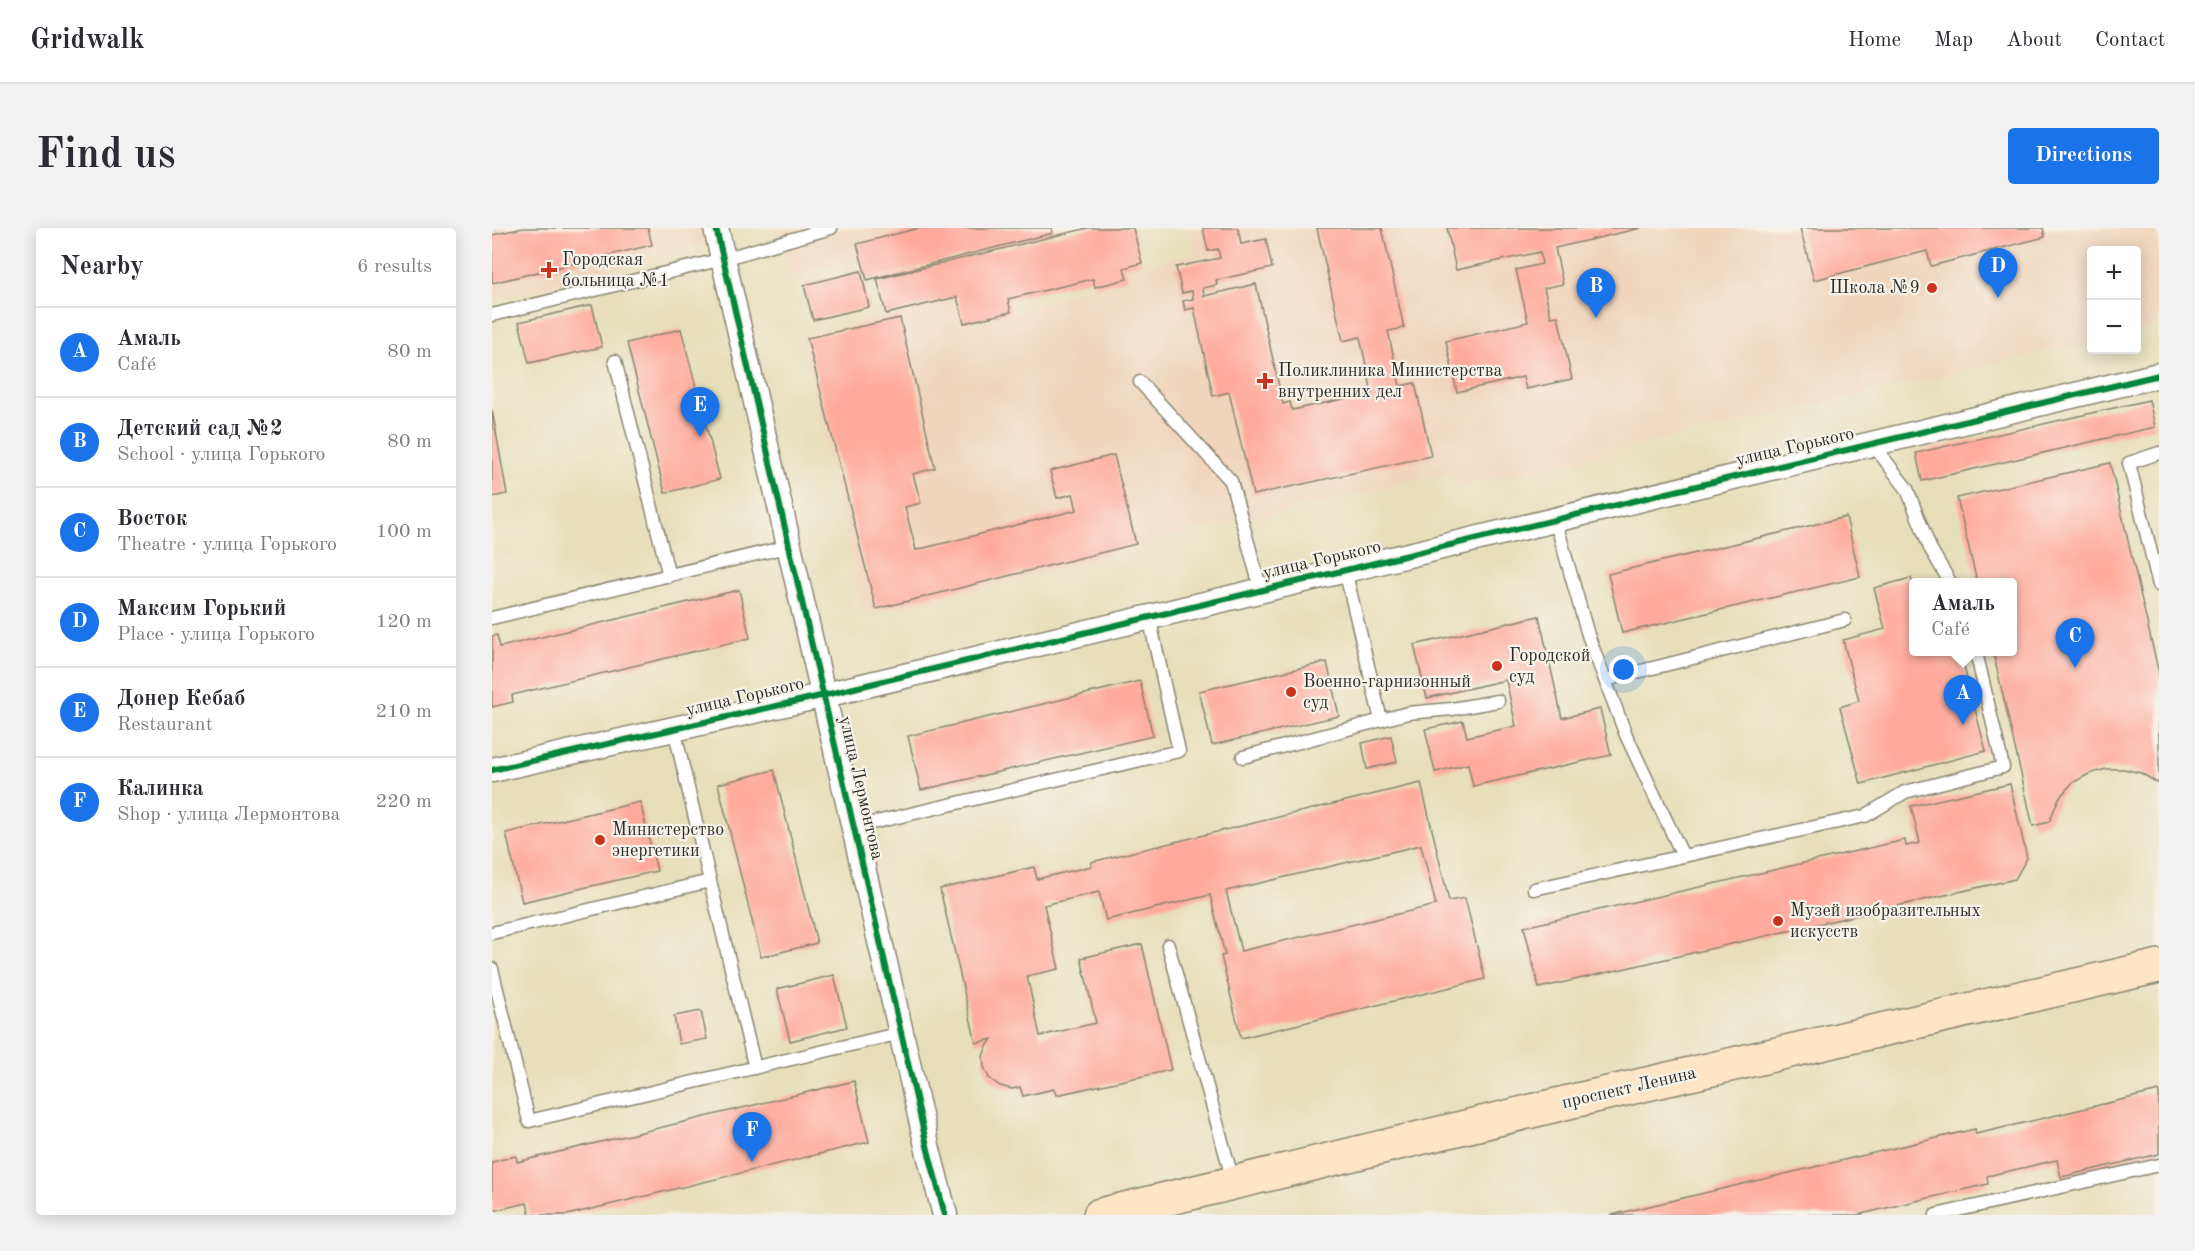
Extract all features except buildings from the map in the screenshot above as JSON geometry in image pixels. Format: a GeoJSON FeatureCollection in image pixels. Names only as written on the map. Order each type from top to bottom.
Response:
{"type":"FeatureCollection","features":[{"type":"Feature","properties":{"kind":"main road","name":"проспект Ленина"},"geometry":{"type":"LineString","coordinates":[[1100,1215],[1573,1101],[2159,966]]}},
{"type":"Feature","properties":{"kind":"street","name":"улица Лермонтова"},"geometry":{"type":"LineString","coordinates":[[716,228],[945,1215]]}},
{"type":"Feature","properties":{"kind":"street","name":"улица Горького"},"geometry":{"type":"LineString","coordinates":[[492,770],[825,694],[2159,375]]}},
{"type":"Feature","properties":{"kind":"lane"},"geometry":{"type":"LineString","coordinates":[[492,315],[723,259],[831,228]]}},
{"type":"Feature","properties":{"kind":"lane"},"geometry":{"type":"LineString","coordinates":[[615,361],[669,576]]}},
{"type":"Feature","properties":{"kind":"lane"},"geometry":{"type":"LineString","coordinates":[[1140,382],[1231,481],[1261,590]]}},
{"type":"Feature","properties":{"kind":"lane"},"geometry":{"type":"LineString","coordinates":[[1872,444],[1906,489],[1930,548],[1948,578]]}},
{"type":"Feature","properties":{"kind":"lane"},"geometry":{"type":"LineString","coordinates":[[2159,453],[2129,463],[2159,585]]}},
{"type":"Feature","properties":{"kind":"lane"},"geometry":{"type":"LineString","coordinates":[[1555,519],[1588,635],[1605,680],[1626,735],[1683,856]]}},
{"type":"Feature","properties":{"kind":"lane"},"geometry":{"type":"LineString","coordinates":[[492,618],[790,546]]}},
{"type":"Feature","properties":{"kind":"lane"},"geometry":{"type":"LineString","coordinates":[[1346,570],[1381,720]]}},
{"type":"Feature","properties":{"kind":"lane"},"geometry":{"type":"LineString","coordinates":[[855,827],[1179,751],[1149,617]]}},
{"type":"Feature","properties":{"kind":"lane"},"geometry":{"type":"LineString","coordinates":[[1605,680],[1845,620]]}},
{"type":"Feature","properties":{"kind":"lane"},"geometry":{"type":"LineString","coordinates":[[1534,889],[1865,816],[1905,792],[2003,767],[1977,656]]}},
{"type":"Feature","properties":{"kind":"lane"},"geometry":{"type":"LineString","coordinates":[[1243,757],[1408,713],[1452,709],[1498,700]]}},
{"type":"Feature","properties":{"kind":"lane"},"geometry":{"type":"LineString","coordinates":[[674,729],[755,1068]]}},
{"type":"Feature","properties":{"kind":"lane"},"geometry":{"type":"LineString","coordinates":[[492,933],[710,881]]}},
{"type":"Feature","properties":{"kind":"lane"},"geometry":{"type":"LineString","coordinates":[[1168,945],[1234,1182]]}},
{"type":"Feature","properties":{"kind":"lane"},"geometry":{"type":"LineString","coordinates":[[492,969],[529,1121],[901,1033]]}},
{"type":"Feature","properties":{"kind":"lane"},"geometry":{"type":"LineString","coordinates":[[1936,1215],[2159,1165]]}},
{"type":"Feature","properties":{"kind":"shaded area","name":"Городская больница №1"},"geometry":{"type":"Polygon","coordinates":[[[492,228],[716,228],[718,240],[492,300],[492,228]]]}},
{"type":"Feature","properties":{"kind":"shaded area"},"geometry":{"type":"Polygon","coordinates":[[[778,228],[1071,228],[867,280],[861,259],[790,277],[778,228]]]}},
{"type":"Feature","properties":{"kind":"shaded area"},"geometry":{"type":"Polygon","coordinates":[[[1190,228],[2159,228],[2159,325],[2141,329],[2141,246],[2087,246],[2087,342],[1455,488],[1451,472],[1142,543],[1143,549],[864,617],[803,336],[952,300],[961,327],[1012,314],[1079,291],[1128,282],[1126,269],[1196,254],[1190,228]]]}},
{"type":"Feature","properties":{"kind":"cycle path"},"geometry":{"type":"LineString","coordinates":[[716,228],[928,1150],[945,1215]]}},
{"type":"Feature","properties":{"kind":"cycle path"},"geometry":{"type":"LineString","coordinates":[[492,770],[825,695],[2159,375]]}},
{"type":"Feature","properties":{"kind":"place","name":"Городская больница №1"},"geometry":{"type":"Point","coordinates":[549,270]}},
{"type":"Feature","properties":{"kind":"place","name":"Школа №9"},"geometry":{"type":"Point","coordinates":[1932,288]}},
{"type":"Feature","properties":{"kind":"place","name":"Максим Горький"},"geometry":{"type":"Point","coordinates":[1998,298]}},
{"type":"Feature","properties":{"kind":"place","name":"Детский сад №2"},"geometry":{"type":"Point","coordinates":[1596,318]}},
{"type":"Feature","properties":{"kind":"place","name":"Поликлиника Министерства внутренних дел"},"geometry":{"type":"Point","coordinates":[1265,381]}},
{"type":"Feature","properties":{"kind":"place","name":"Донер Кебаб"},"geometry":{"type":"Point","coordinates":[700,437]}},
{"type":"Feature","properties":{"kind":"place","name":"Городской суд"},"geometry":{"type":"Point","coordinates":[1497,666]}},
{"type":"Feature","properties":{"kind":"place","name":"Восток"},"geometry":{"type":"Point","coordinates":[2075,668]}},
{"type":"Feature","properties":{"kind":"place","name":"Военно-гарнизонный суд"},"geometry":{"type":"Point","coordinates":[1291,692]}},
{"type":"Feature","properties":{"kind":"place","name":"Амаль"},"geometry":{"type":"Point","coordinates":[1963,725]}},
{"type":"Feature","properties":{"kind":"place","name":"Министерство энергетики"},"geometry":{"type":"Point","coordinates":[600,840]}},
{"type":"Feature","properties":{"kind":"place","name":"Музей изобразительных искусств"},"geometry":{"type":"Point","coordinates":[1778,921]}},
{"type":"Feature","properties":{"kind":"place","name":"Калинка"},"geometry":{"type":"Point","coordinates":[752,1162]}}]}
